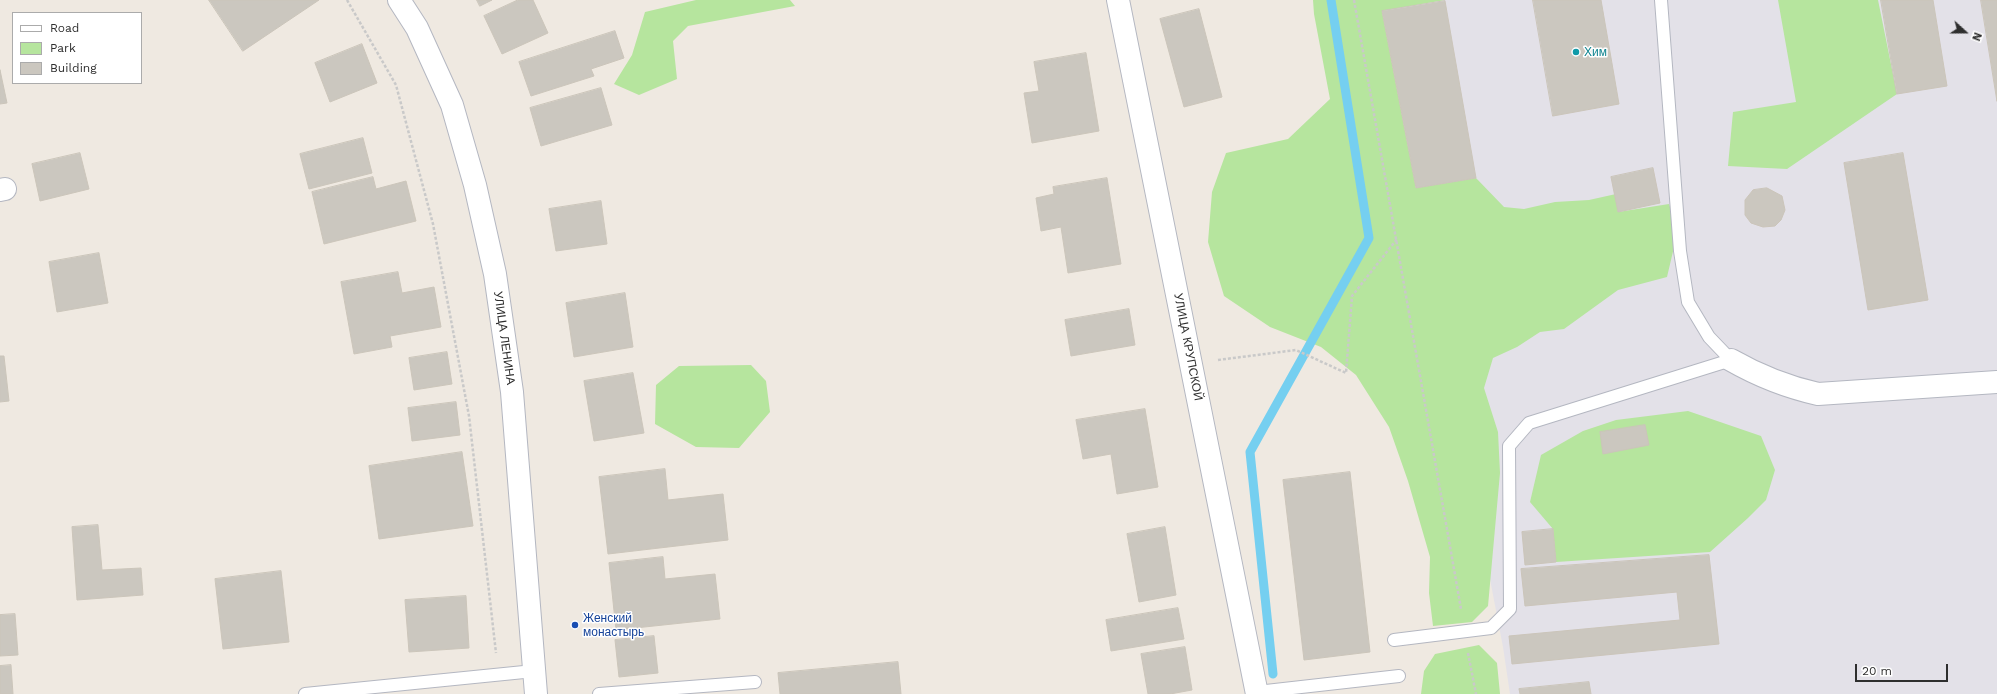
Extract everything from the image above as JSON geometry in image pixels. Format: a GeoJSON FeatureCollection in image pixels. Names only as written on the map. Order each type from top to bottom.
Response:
{"type":"FeatureCollection","features":[{"type":"Feature","properties":{"kind":"street","name":"УЛИЦА ЛЕНИНА"},"geometry":{"type":"LineString","coordinates":[[399,0],[417,28],[452,105],[475,185],[495,274],[512,392],[536,694]]}},
{"type":"Feature","properties":{"kind":"street","name":"УЛИЦА КРУПСКОЙ"},"geometry":{"type":"LineString","coordinates":[[1118,0],[1257,693]]}},
{"type":"Feature","properties":{"kind":"street"},"geometry":{"type":"LineString","coordinates":[[1731,360],[1757,375],[1790,387],[1818,394],[1997,382]]}},
{"type":"Feature","properties":{"kind":"lane"},"geometry":{"type":"LineString","coordinates":[[1394,640],[1491,628],[1510,609],[1509,446],[1529,423],[1731,360],[1709,337],[1688,302],[1680,251],[1661,0]]}},
{"type":"Feature","properties":{"kind":"lane"},"geometry":{"type":"LineString","coordinates":[[305,694],[534,671]]}},
{"type":"Feature","properties":{"kind":"lane"},"geometry":{"type":"LineString","coordinates":[[1257,693],[1399,676]]}},
{"type":"Feature","properties":{"kind":"lane"},"geometry":{"type":"LineString","coordinates":[[598,694],[755,682]]}},
{"type":"Feature","properties":{"kind":"path"},"geometry":{"type":"LineString","coordinates":[[347,0],[396,85],[433,224],[469,416],[499,674]]}},
{"type":"Feature","properties":{"kind":"path"},"geometry":{"type":"LineString","coordinates":[[1354,0],[1476,694]]}},
{"type":"Feature","properties":{"kind":"path"},"geometry":{"type":"LineString","coordinates":[[1191,364],[1296,350],[1346,373],[1352,296],[1397,239]]}},
{"type":"Feature","properties":{"kind":"shaded area"},"geometry":{"type":"Polygon","coordinates":[[[1383,0],[1997,0],[1997,694],[1510,694],[1503,647],[1424,235],[1383,0]]]}},
{"type":"Feature","properties":{"kind":"green space"},"geometry":{"type":"Polygon","coordinates":[[[696,0],[790,0],[795,6],[688,26],[673,41],[677,79],[639,95],[614,84],[632,55],[645,12],[696,0]]]}},
{"type":"Feature","properties":{"kind":"green space"},"geometry":{"type":"Polygon","coordinates":[[[1313,0],[1445,0],[1382,11],[1416,188],[1476,178],[1504,207],[1524,209],[1555,202],[1589,200],[1616,194],[1618,212],[1669,204],[1676,225],[1675,243],[1667,277],[1618,290],[1564,329],[1540,332],[1517,347],[1493,358],[1484,388],[1498,432],[1500,473],[1488,606],[1472,622],[1433,626],[1429,593],[1430,557],[1408,481],[1389,427],[1356,375],[1321,347],[1270,327],[1224,296],[1208,242],[1212,192],[1226,153],[1288,139],[1330,99],[1314,14],[1313,0]]]}},
{"type":"Feature","properties":{"kind":"green space"},"geometry":{"type":"Polygon","coordinates":[[[1778,0],[1878,0],[1897,94],[1787,169],[1728,166],[1733,112],[1796,102],[1778,0]]]}},
{"type":"Feature","properties":{"kind":"green space"},"geometry":{"type":"Polygon","coordinates":[[[751,365],[766,381],[770,412],[739,448],[696,447],[655,424],[656,385],[679,366],[751,365]]]}},
{"type":"Feature","properties":{"kind":"green space"},"geometry":{"type":"Polygon","coordinates":[[[1688,411],[1761,436],[1775,470],[1766,500],[1710,552],[1556,562],[1553,529],[1530,502],[1541,455],[1583,431],[1616,420],[1688,411]]]}},
{"type":"Feature","properties":{"kind":"green space"},"geometry":{"type":"Polygon","coordinates":[[[1479,645],[1497,663],[1500,694],[1421,694],[1424,671],[1435,654],[1479,645]]]}},
{"type":"Feature","properties":{"kind":"building"},"geometry":{"type":"Polygon","coordinates":[[[209,0],[319,0],[243,51],[209,0]]]}},
{"type":"Feature","properties":{"kind":"building"},"geometry":{"type":"Polygon","coordinates":[[[477,0],[492,0],[480,6],[477,0]]]}},
{"type":"Feature","properties":{"kind":"building"},"geometry":{"type":"Polygon","coordinates":[[[518,0],[533,0],[548,33],[502,54],[484,16],[518,0]]]}},
{"type":"Feature","properties":{"kind":"building","name":"Хим"},"geometry":{"type":"Polygon","coordinates":[[[1533,0],[1601,0],[1619,104],[1553,116],[1533,0]]]}},
{"type":"Feature","properties":{"kind":"building"},"geometry":{"type":"Polygon","coordinates":[[[1881,0],[1933,0],[1947,86],[1897,94],[1881,0]]]}},
{"type":"Feature","properties":{"kind":"building"},"geometry":{"type":"Polygon","coordinates":[[[1981,0],[1997,0],[1997,101],[1981,0]]]}},
{"type":"Feature","properties":{"kind":"building"},"geometry":{"type":"Polygon","coordinates":[[[1445,1],[1476,178],[1416,188],[1382,11],[1445,1]]]}},
{"type":"Feature","properties":{"kind":"building"},"geometry":{"type":"Polygon","coordinates":[[[1199,9],[1222,97],[1184,107],[1160,19],[1199,9]]]}},
{"type":"Feature","properties":{"kind":"building"},"geometry":{"type":"Polygon","coordinates":[[[615,31],[624,58],[591,69],[594,76],[531,96],[519,62],[615,31]]]}},
{"type":"Feature","properties":{"kind":"building"},"geometry":{"type":"Polygon","coordinates":[[[362,44],[377,83],[330,102],[315,63],[362,44]]]}},
{"type":"Feature","properties":{"kind":"building"},"geometry":{"type":"Polygon","coordinates":[[[1086,53],[1099,131],[1032,143],[1024,93],[1039,91],[1034,62],[1086,53]]]}},
{"type":"Feature","properties":{"kind":"building"},"geometry":{"type":"Polygon","coordinates":[[[0,70],[7,103],[0,104],[0,70]]]}},
{"type":"Feature","properties":{"kind":"building"},"geometry":{"type":"Polygon","coordinates":[[[601,88],[612,125],[541,146],[530,108],[601,88]]]}},
{"type":"Feature","properties":{"kind":"building"},"geometry":{"type":"Polygon","coordinates":[[[363,138],[372,173],[309,189],[300,154],[363,138]]]}},
{"type":"Feature","properties":{"kind":"building"},"geometry":{"type":"Polygon","coordinates":[[[80,153],[89,189],[40,201],[32,164],[80,153]]]}},
{"type":"Feature","properties":{"kind":"building"},"geometry":{"type":"Polygon","coordinates":[[[1903,153],[1928,300],[1868,310],[1844,163],[1903,153]]]}},
{"type":"Feature","properties":{"kind":"building"},"geometry":{"type":"Polygon","coordinates":[[[1653,168],[1660,203],[1618,212],[1611,177],[1653,168]]]}},
{"type":"Feature","properties":{"kind":"building"},"geometry":{"type":"Polygon","coordinates":[[[373,177],[376,189],[406,181],[416,221],[324,244],[312,192],[373,177]]]}},
{"type":"Feature","properties":{"kind":"building"},"geometry":{"type":"Polygon","coordinates":[[[1107,178],[1121,264],[1068,273],[1061,227],[1041,231],[1036,198],[1054,194],[1053,187],[1107,178]]]}},
{"type":"Feature","properties":{"kind":"building"},"geometry":{"type":"Polygon","coordinates":[[[1767,188],[1782,196],[1785,210],[1781,220],[1775,226],[1763,227],[1751,223],[1745,215],[1745,200],[1753,190],[1767,188]]]}},
{"type":"Feature","properties":{"kind":"building"},"geometry":{"type":"Polygon","coordinates":[[[601,201],[607,244],[556,251],[549,209],[601,201]]]}},
{"type":"Feature","properties":{"kind":"building"},"geometry":{"type":"Polygon","coordinates":[[[99,253],[108,303],[57,312],[49,262],[99,253]]]}},
{"type":"Feature","properties":{"kind":"building"},"geometry":{"type":"Polygon","coordinates":[[[398,272],[402,293],[434,287],[441,327],[390,336],[392,347],[354,354],[341,282],[398,272]]]}},
{"type":"Feature","properties":{"kind":"building"},"geometry":{"type":"Polygon","coordinates":[[[625,293],[633,347],[574,357],[566,303],[625,293]]]}},
{"type":"Feature","properties":{"kind":"building"},"geometry":{"type":"Polygon","coordinates":[[[1129,309],[1135,345],[1071,356],[1065,320],[1129,309]]]}},
{"type":"Feature","properties":{"kind":"building"},"geometry":{"type":"Polygon","coordinates":[[[447,352],[452,384],[414,390],[409,358],[447,352]]]}},
{"type":"Feature","properties":{"kind":"building"},"geometry":{"type":"Polygon","coordinates":[[[0,356],[4,356],[9,401],[0,402],[0,356]]]}},
{"type":"Feature","properties":{"kind":"building"},"geometry":{"type":"Polygon","coordinates":[[[633,373],[644,433],[594,441],[584,381],[633,373]]]}},
{"type":"Feature","properties":{"kind":"building"},"geometry":{"type":"Polygon","coordinates":[[[456,402],[460,435],[412,441],[408,408],[456,402]]]}},
{"type":"Feature","properties":{"kind":"building"},"geometry":{"type":"Polygon","coordinates":[[[1145,409],[1158,487],[1117,494],[1111,454],[1083,459],[1076,420],[1145,409]]]}},
{"type":"Feature","properties":{"kind":"building"},"geometry":{"type":"Polygon","coordinates":[[[1645,425],[1649,445],[1603,454],[1600,432],[1645,425]]]}},
{"type":"Feature","properties":{"kind":"building"},"geometry":{"type":"Polygon","coordinates":[[[462,452],[473,526],[379,539],[369,466],[462,452]]]}},
{"type":"Feature","properties":{"kind":"building"},"geometry":{"type":"Polygon","coordinates":[[[665,469],[668,500],[723,494],[728,540],[608,554],[599,477],[665,469]]]}},
{"type":"Feature","properties":{"kind":"building"},"geometry":{"type":"Polygon","coordinates":[[[1350,472],[1370,652],[1304,660],[1283,480],[1350,472]]]}},
{"type":"Feature","properties":{"kind":"building"},"geometry":{"type":"Polygon","coordinates":[[[98,525],[102,570],[141,568],[143,595],[77,600],[72,527],[98,525]]]}},
{"type":"Feature","properties":{"kind":"building"},"geometry":{"type":"Polygon","coordinates":[[[1165,527],[1176,595],[1139,602],[1127,534],[1165,527]]]}},
{"type":"Feature","properties":{"kind":"building"},"geometry":{"type":"Polygon","coordinates":[[[1553,529],[1556,562],[1525,565],[1522,532],[1553,529]]]}},
{"type":"Feature","properties":{"kind":"building"},"geometry":{"type":"Polygon","coordinates":[[[1709,555],[1719,644],[1512,664],[1509,636],[1680,620],[1677,592],[1525,606],[1521,569],[1709,555]]]}},
{"type":"Feature","properties":{"kind":"building"},"geometry":{"type":"Polygon","coordinates":[[[663,557],[665,579],[715,574],[720,619],[616,630],[609,563],[663,557]]]}},
{"type":"Feature","properties":{"kind":"building"},"geometry":{"type":"Polygon","coordinates":[[[281,571],[289,642],[223,649],[215,579],[281,571]]]}},
{"type":"Feature","properties":{"kind":"building"},"geometry":{"type":"Polygon","coordinates":[[[466,596],[469,648],[409,652],[405,600],[466,596]]]}},
{"type":"Feature","properties":{"kind":"building"},"geometry":{"type":"Polygon","coordinates":[[[1178,608],[1184,639],[1111,651],[1106,620],[1178,608]]]}},
{"type":"Feature","properties":{"kind":"building"},"geometry":{"type":"Polygon","coordinates":[[[15,614],[18,655],[0,656],[0,615],[15,614]]]}},
{"type":"Feature","properties":{"kind":"building"},"geometry":{"type":"Polygon","coordinates":[[[654,636],[658,673],[619,677],[615,640],[654,636]]]}},
{"type":"Feature","properties":{"kind":"building"},"geometry":{"type":"Polygon","coordinates":[[[1185,647],[1192,690],[1170,694],[1148,694],[1141,654],[1185,647]]]}},
{"type":"Feature","properties":{"kind":"building"},"geometry":{"type":"Polygon","coordinates":[[[898,662],[901,694],[780,694],[778,673],[898,662]]]}},
{"type":"Feature","properties":{"kind":"building"},"geometry":{"type":"Polygon","coordinates":[[[11,665],[13,694],[0,694],[0,666],[11,665]]]}},
{"type":"Feature","properties":{"kind":"building"},"geometry":{"type":"Polygon","coordinates":[[[1589,682],[1591,694],[1520,694],[1519,689],[1589,682]]]}},
{"type":"Feature","properties":{"kind":"waterway"},"geometry":{"type":"LineString","coordinates":[[1273,674],[1250,452],[1369,238],[1331,0]]}},
{"type":"Feature","properties":{"kind":"place","name":"Хим"},"geometry":{"type":"Point","coordinates":[1576,52]}},
{"type":"Feature","properties":{"kind":"place","name":"Женский монастырь"},"geometry":{"type":"Point","coordinates":[575,625]}}]}
